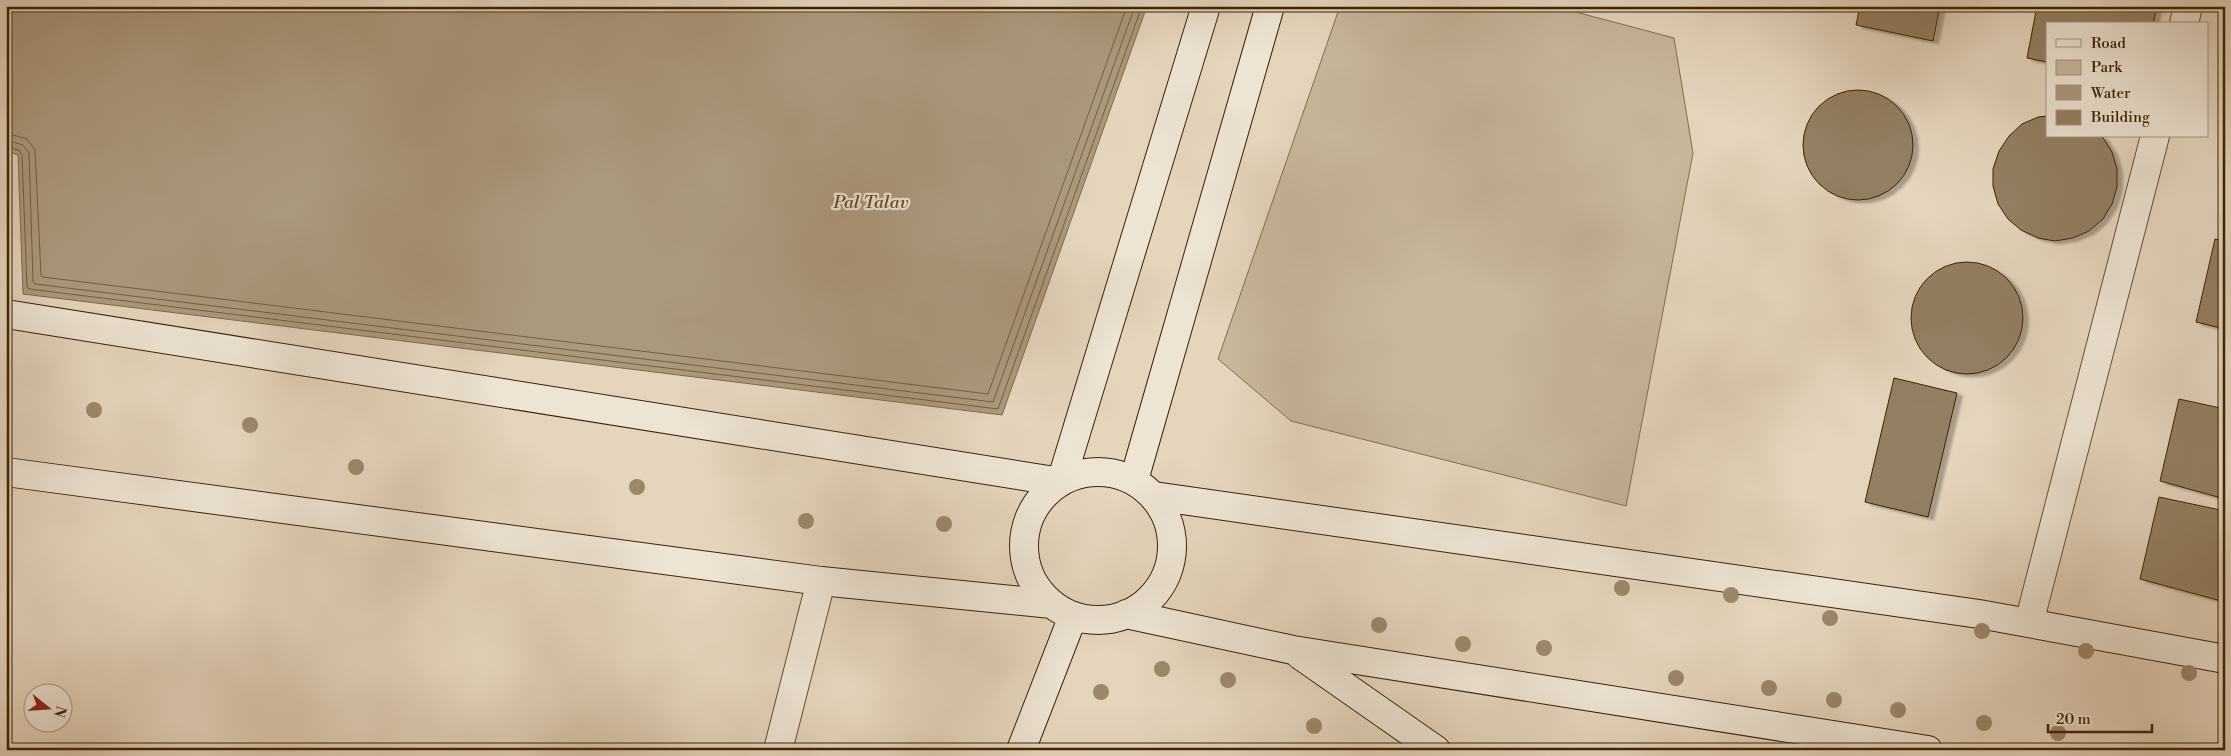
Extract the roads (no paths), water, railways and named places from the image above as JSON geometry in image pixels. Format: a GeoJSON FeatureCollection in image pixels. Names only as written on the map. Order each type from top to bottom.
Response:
{"type":"FeatureCollection","features":[{"type":"Feature","properties":{"kind":"street"},"geometry":{"type":"LineString","coordinates":[[1061,482],[1206,6]]}},
{"type":"Feature","properties":{"kind":"street"},"geometry":{"type":"LineString","coordinates":[[1144,488],[1270,6]]}},
{"type":"Feature","properties":{"kind":"street"},"geometry":{"type":"LineString","coordinates":[[2184,22],[2188,6]]}},
{"type":"Feature","properties":{"kind":"street"},"geometry":{"type":"LineString","coordinates":[[2029,623],[2153,138]]}},
{"type":"Feature","properties":{"kind":"street"},"geometry":{"type":"LineString","coordinates":[[6,314],[1061,482]]}},
{"type":"Feature","properties":{"kind":"street"},"geometry":{"type":"LineString","coordinates":[[6,472],[821,581],[1063,610],[1096,620],[1119,617],[1140,607],[1157,591],[1169,568],[1173,543],[1167,518],[1144,488]]}},
{"type":"Feature","properties":{"kind":"street"},"geometry":{"type":"LineString","coordinates":[[1063,610],[1036,587],[1027,565],[1024,542],[1030,519],[1041,498],[1061,482],[1085,473],[1110,472],[1144,488],[1979,614],[2225,659]]}},
{"type":"Feature","properties":{"kind":"street"},"geometry":{"type":"LineString","coordinates":[[778,750],[821,581]]}},
{"type":"Feature","properties":{"kind":"street"},"geometry":{"type":"LineString","coordinates":[[1021,750],[1063,610]]}},
{"type":"Feature","properties":{"kind":"street"},"geometry":{"type":"LineString","coordinates":[[1126,614],[1293,650],[1928,750]]}},
{"type":"Feature","properties":{"kind":"street"},"geometry":{"type":"LineString","coordinates":[[1293,650],[1436,750]]}},
{"type":"Feature","properties":{"kind":"water","name":"Pal Talav"},"geometry":{"type":"Polygon","coordinates":[[[6,6],[1147,6],[1002,415],[23,294],[18,155],[6,151],[6,6]]]}}]}
